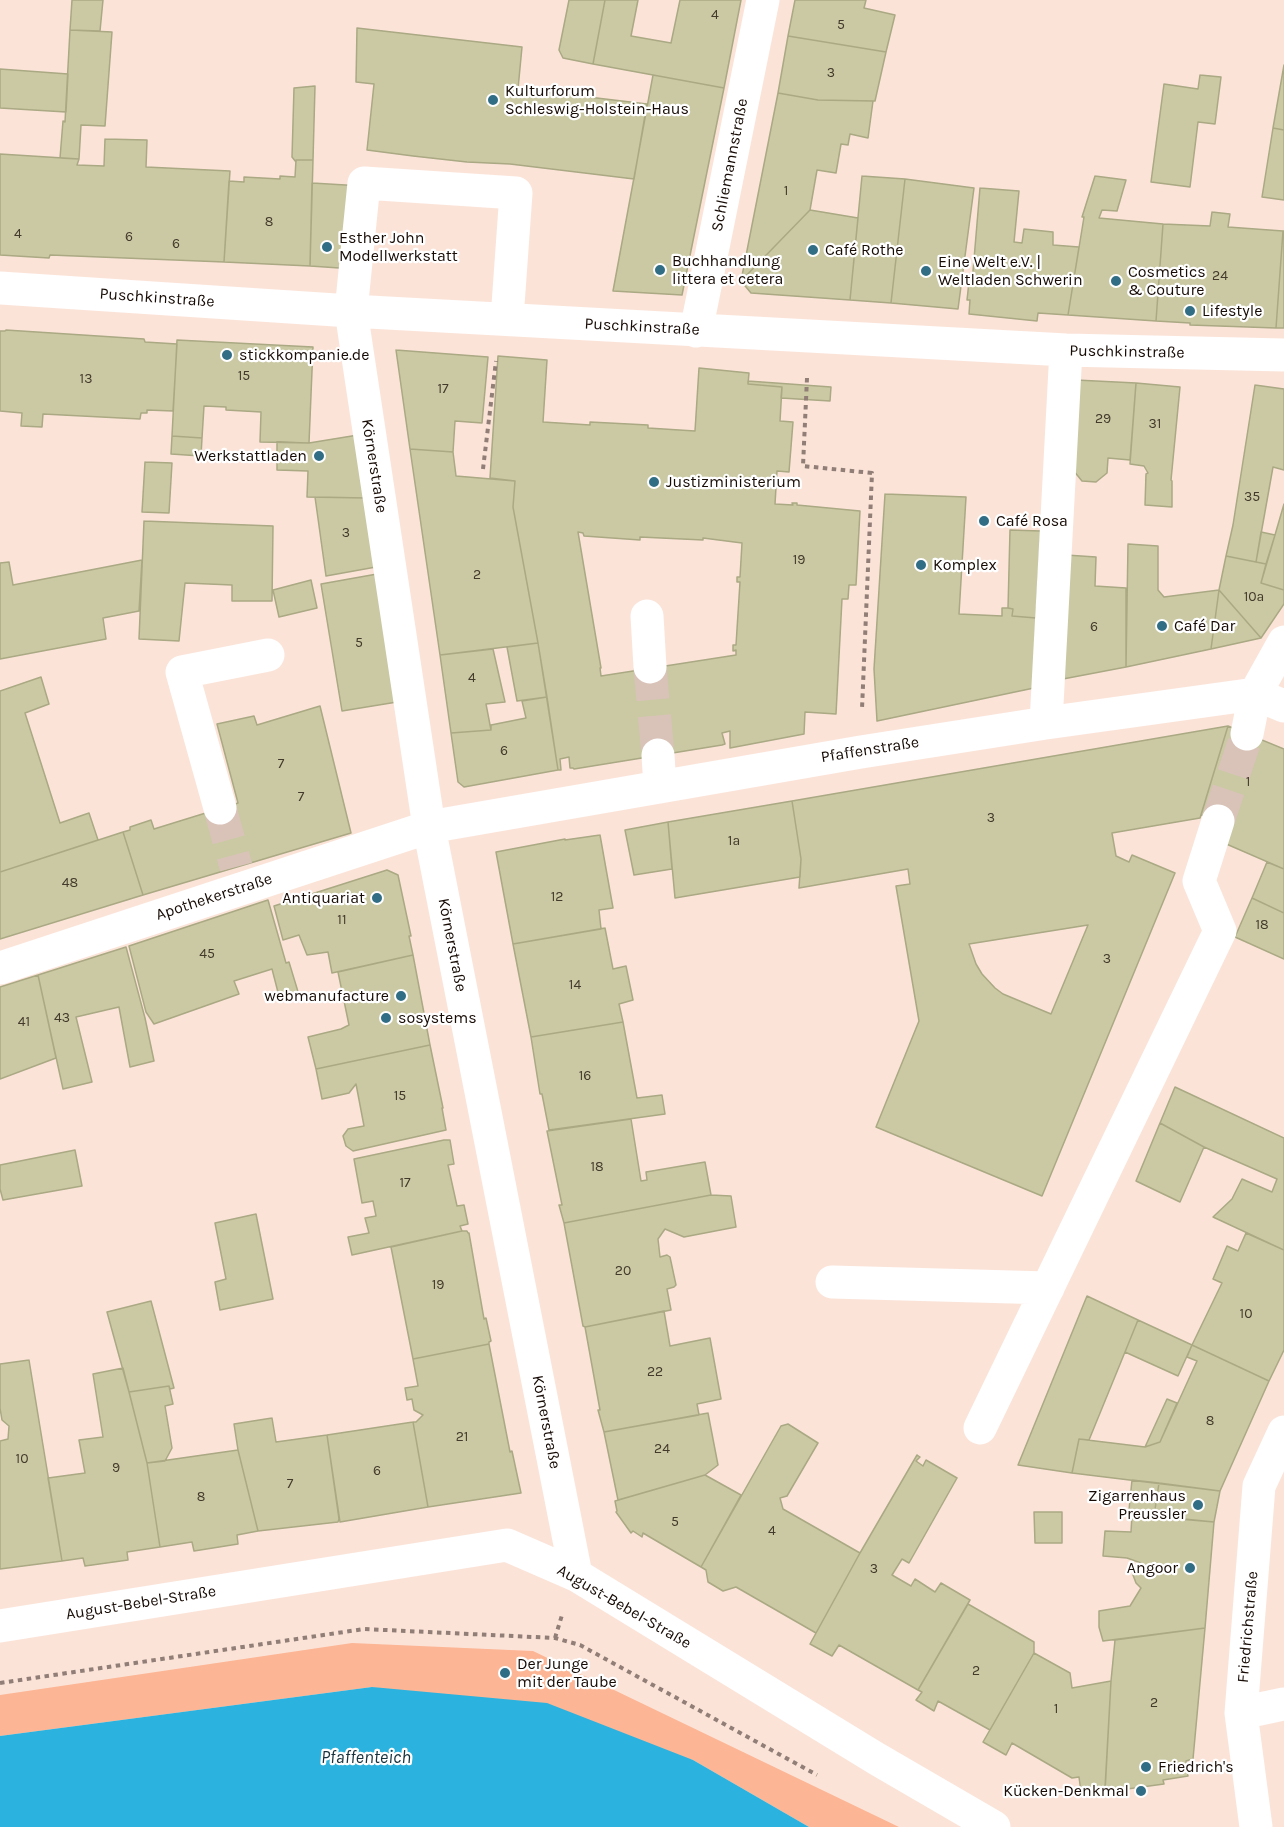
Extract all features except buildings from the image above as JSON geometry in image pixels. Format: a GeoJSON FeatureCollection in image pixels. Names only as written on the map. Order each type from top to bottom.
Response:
{"type":"FeatureCollection","features":[{"type":"Feature","properties":{"kind":"street","name":"Schliemannstraße"},"geometry":{"type":"LineString","coordinates":[[696,331],[763,0]]}},
{"type":"Feature","properties":{"kind":"street","name":"Körnerstraße"},"geometry":{"type":"LineString","coordinates":[[504,319],[516,193],[364,183],[351,311],[429,827],[576,1575]]}},
{"type":"Feature","properties":{"kind":"street","name":"Puschkinstraße"},"geometry":{"type":"LineString","coordinates":[[0,288],[696,331],[1066,350],[1284,355]]}},
{"type":"Feature","properties":{"kind":"street"},"geometry":{"type":"LineString","coordinates":[[1046,723],[1066,350]]}},
{"type":"Feature","properties":{"kind":"street"},"geometry":{"type":"LineString","coordinates":[[647,616],[650,667]]}},
{"type":"Feature","properties":{"kind":"street"},"geometry":{"type":"LineString","coordinates":[[1247,734],[1269,700],[1284,642]]}},
{"type":"Feature","properties":{"kind":"street"},"geometry":{"type":"LineString","coordinates":[[220,808],[182,672],[268,655]]}},
{"type":"Feature","properties":{"kind":"street","name":"Pfaffenstraße"},"geometry":{"type":"LineString","coordinates":[[429,827],[861,752],[1046,723],[1269,700]]}},
{"type":"Feature","properties":{"kind":"street"},"geometry":{"type":"LineString","coordinates":[[658,755],[660,787]]}},
{"type":"Feature","properties":{"kind":"street"},"geometry":{"type":"LineString","coordinates":[[980,1428],[1220,931],[1199,881],[1218,821]]}},
{"type":"Feature","properties":{"kind":"street","name":"Apothekerstraße"},"geometry":{"type":"LineString","coordinates":[[0,968],[240,877],[429,827]]}},
{"type":"Feature","properties":{"kind":"street"},"geometry":{"type":"LineString","coordinates":[[832,1282],[1048,1288]]}},
{"type":"Feature","properties":{"kind":"street","name":"Friedrichstraße"},"geometry":{"type":"LineString","coordinates":[[1256,1827],[1241,1713],[1259,1486],[1284,1432]]}},
{"type":"Feature","properties":{"kind":"street","name":"August-Bebel-Straße"},"geometry":{"type":"LineString","coordinates":[[0,1626],[507,1545],[576,1575],[877,1759],[994,1827]]}},
{"type":"Feature","properties":{"kind":"street"},"geometry":{"type":"LineString","coordinates":[[1241,1713],[1284,1704]]}},
{"type":"Feature","properties":{"kind":"path"},"geometry":{"type":"LineString","coordinates":[[483,469],[504,319]]}},
{"type":"Feature","properties":{"kind":"path"},"geometry":{"type":"LineString","coordinates":[[810,336],[803,466],[872,473],[861,752]]}},
{"type":"Feature","properties":{"kind":"path"},"geometry":{"type":"LineString","coordinates":[[0,1683],[364,1629],[555,1638],[580,1645],[819,1776]]}},
{"type":"Feature","properties":{"kind":"shaded area"},"geometry":{"type":"Polygon","coordinates":[[[352,1643],[533,1651],[899,1827],[809,1827],[693,1760],[372,1687],[0,1736],[0,1695],[352,1643]]]}},
{"type":"Feature","properties":{"kind":"water","name":"Pfaffenteich"},"geometry":{"type":"Polygon","coordinates":[[[372,1687],[547,1703],[693,1760],[809,1827],[0,1827],[0,1736],[372,1687]]]}},
{"type":"Feature","properties":{"kind":"tunnel"},"geometry":{"type":"LineString","coordinates":[[650,667],[658,755]]}},
{"type":"Feature","properties":{"kind":"tunnel"},"geometry":{"type":"LineString","coordinates":[[1218,821],[1247,734]]}},
{"type":"Feature","properties":{"kind":"tunnel"},"geometry":{"type":"LineString","coordinates":[[220,808],[236,867]]}},
{"type":"Feature","properties":{"kind":"place","name":"Kulturforum Schleswig-Holstein-Haus"},"geometry":{"type":"Point","coordinates":[493,100]}},
{"type":"Feature","properties":{"kind":"place","name":"Esther John Modellwerkstatt"},"geometry":{"type":"Point","coordinates":[327,247]}},
{"type":"Feature","properties":{"kind":"place","name":"Café Rothe"},"geometry":{"type":"Point","coordinates":[813,250]}},
{"type":"Feature","properties":{"kind":"place","name":"Buchhandlung littera et cetera"},"geometry":{"type":"Point","coordinates":[660,270]}},
{"type":"Feature","properties":{"kind":"place","name":"Eine Welt e.V. | Weltladen Schwerin"},"geometry":{"type":"Point","coordinates":[926,271]}},
{"type":"Feature","properties":{"kind":"place","name":"Cosmetics & Couture"},"geometry":{"type":"Point","coordinates":[1116,281]}},
{"type":"Feature","properties":{"kind":"place","name":"Lifestyle"},"geometry":{"type":"Point","coordinates":[1190,311]}},
{"type":"Feature","properties":{"kind":"place","name":"stickkompanie.de"},"geometry":{"type":"Point","coordinates":[227,355]}},
{"type":"Feature","properties":{"kind":"place","name":"Werkstattladen"},"geometry":{"type":"Point","coordinates":[319,456]}},
{"type":"Feature","properties":{"kind":"place","name":"Justizministerium"},"geometry":{"type":"Point","coordinates":[654,482]}},
{"type":"Feature","properties":{"kind":"place","name":"Café Rosa"},"geometry":{"type":"Point","coordinates":[984,521]}},
{"type":"Feature","properties":{"kind":"place","name":"Komplex"},"geometry":{"type":"Point","coordinates":[921,565]}},
{"type":"Feature","properties":{"kind":"place","name":"Café Dar"},"geometry":{"type":"Point","coordinates":[1162,626]}},
{"type":"Feature","properties":{"kind":"place","name":"Antiquariat"},"geometry":{"type":"Point","coordinates":[377,898]}},
{"type":"Feature","properties":{"kind":"place","name":"webmanufacture"},"geometry":{"type":"Point","coordinates":[401,996]}},
{"type":"Feature","properties":{"kind":"place","name":"sosystems"},"geometry":{"type":"Point","coordinates":[386,1018]}},
{"type":"Feature","properties":{"kind":"place","name":"Zigarrenhaus Preussler"},"geometry":{"type":"Point","coordinates":[1198,1505]}},
{"type":"Feature","properties":{"kind":"place","name":"Angoor"},"geometry":{"type":"Point","coordinates":[1190,1568]}},
{"type":"Feature","properties":{"kind":"place","name":"Der Junge mit der Taube"},"geometry":{"type":"Point","coordinates":[505,1673]}},
{"type":"Feature","properties":{"kind":"place","name":"Friedrich's"},"geometry":{"type":"Point","coordinates":[1146,1767]}},
{"type":"Feature","properties":{"kind":"place","name":"Kücken-Denkmal"},"geometry":{"type":"Point","coordinates":[1141,1791]}}]}
